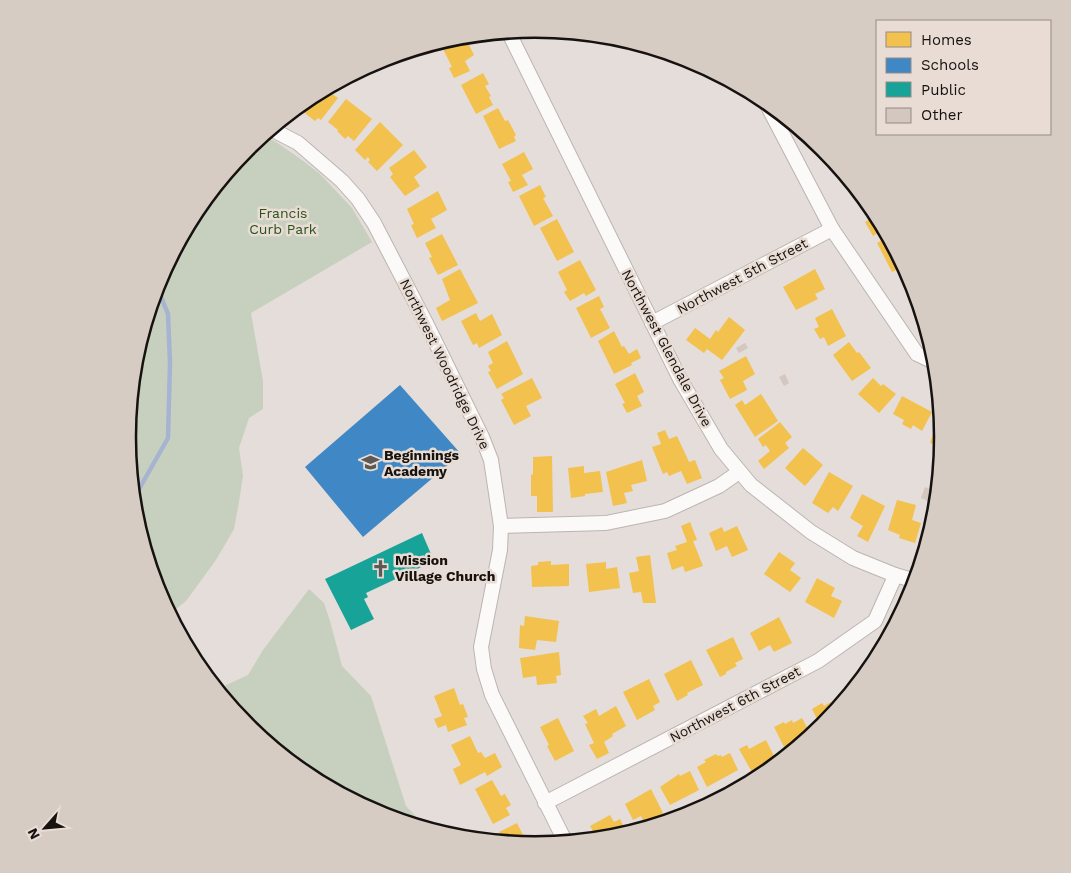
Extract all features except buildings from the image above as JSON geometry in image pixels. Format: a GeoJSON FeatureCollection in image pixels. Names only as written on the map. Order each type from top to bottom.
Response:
{"type":"FeatureCollection","features":[{"type":"Feature","properties":{"kind":"street","name":"Northwest Glendale Drive"},"geometry":{"type":"LineString","coordinates":[[511,38],[680,379],[721,449],[751,486],[811,532],[854,558],[908,579]]}},
{"type":"Feature","properties":{"kind":"street"},"geometry":{"type":"LineString","coordinates":[[773,117],[832,229],[917,354],[927,359]]}},
{"type":"Feature","properties":{"kind":"street","name":"Northwest Woodridge Drive"},"geometry":{"type":"LineString","coordinates":[[278,132],[298,144],[342,181],[358,199],[374,223],[427,325],[492,460],[502,526],[500,550],[481,647],[484,669],[492,695],[562,835]]}},
{"type":"Feature","properties":{"kind":"street","name":"Northwest 5th Street"},"geometry":{"type":"LineString","coordinates":[[652,323],[832,229]]}},
{"type":"Feature","properties":{"kind":"street"},"geometry":{"type":"LineString","coordinates":[[502,526],[606,524],[665,511],[719,486],[739,472]]}},
{"type":"Feature","properties":{"kind":"street","name":"Northwest 6th Street"},"geometry":{"type":"LineString","coordinates":[[545,803],[818,661],[875,621],[895,575]]}},
{"type":"Feature","properties":{"kind":"green space","name":"Francis Curb Park"},"geometry":{"type":"Polygon","coordinates":[[[270,139],[320,174],[352,208],[372,242],[251,313],[263,381],[263,409],[249,418],[239,448],[243,476],[234,529],[216,560],[186,601],[176,609],[158,565],[144,514],[137,463],[136,436],[137,410],[144,359],[150,333],[167,284],[190,237],[219,194],[236,173],[270,139]]]}},
{"type":"Feature","properties":{"kind":"green space"},"geometry":{"type":"Polygon","coordinates":[[[309,589],[324,603],[342,666],[371,696],[406,806],[417,817],[383,805],[336,782],[293,753],[253,719],[225,686],[248,675],[263,650],[309,589]]]}},
{"type":"Feature","properties":{"kind":"waterway"},"geometry":{"type":"LineString","coordinates":[[140,488],[168,438],[170,363],[168,314],[162,298]]}},
{"type":"Feature","properties":{"kind":"place","name":"Beginnings Academy"},"geometry":{"type":"Point","coordinates":[370,463]}},
{"type":"Feature","properties":{"kind":"place","name":"Mission Village Church"},"geometry":{"type":"Point","coordinates":[381,568]}}]}
